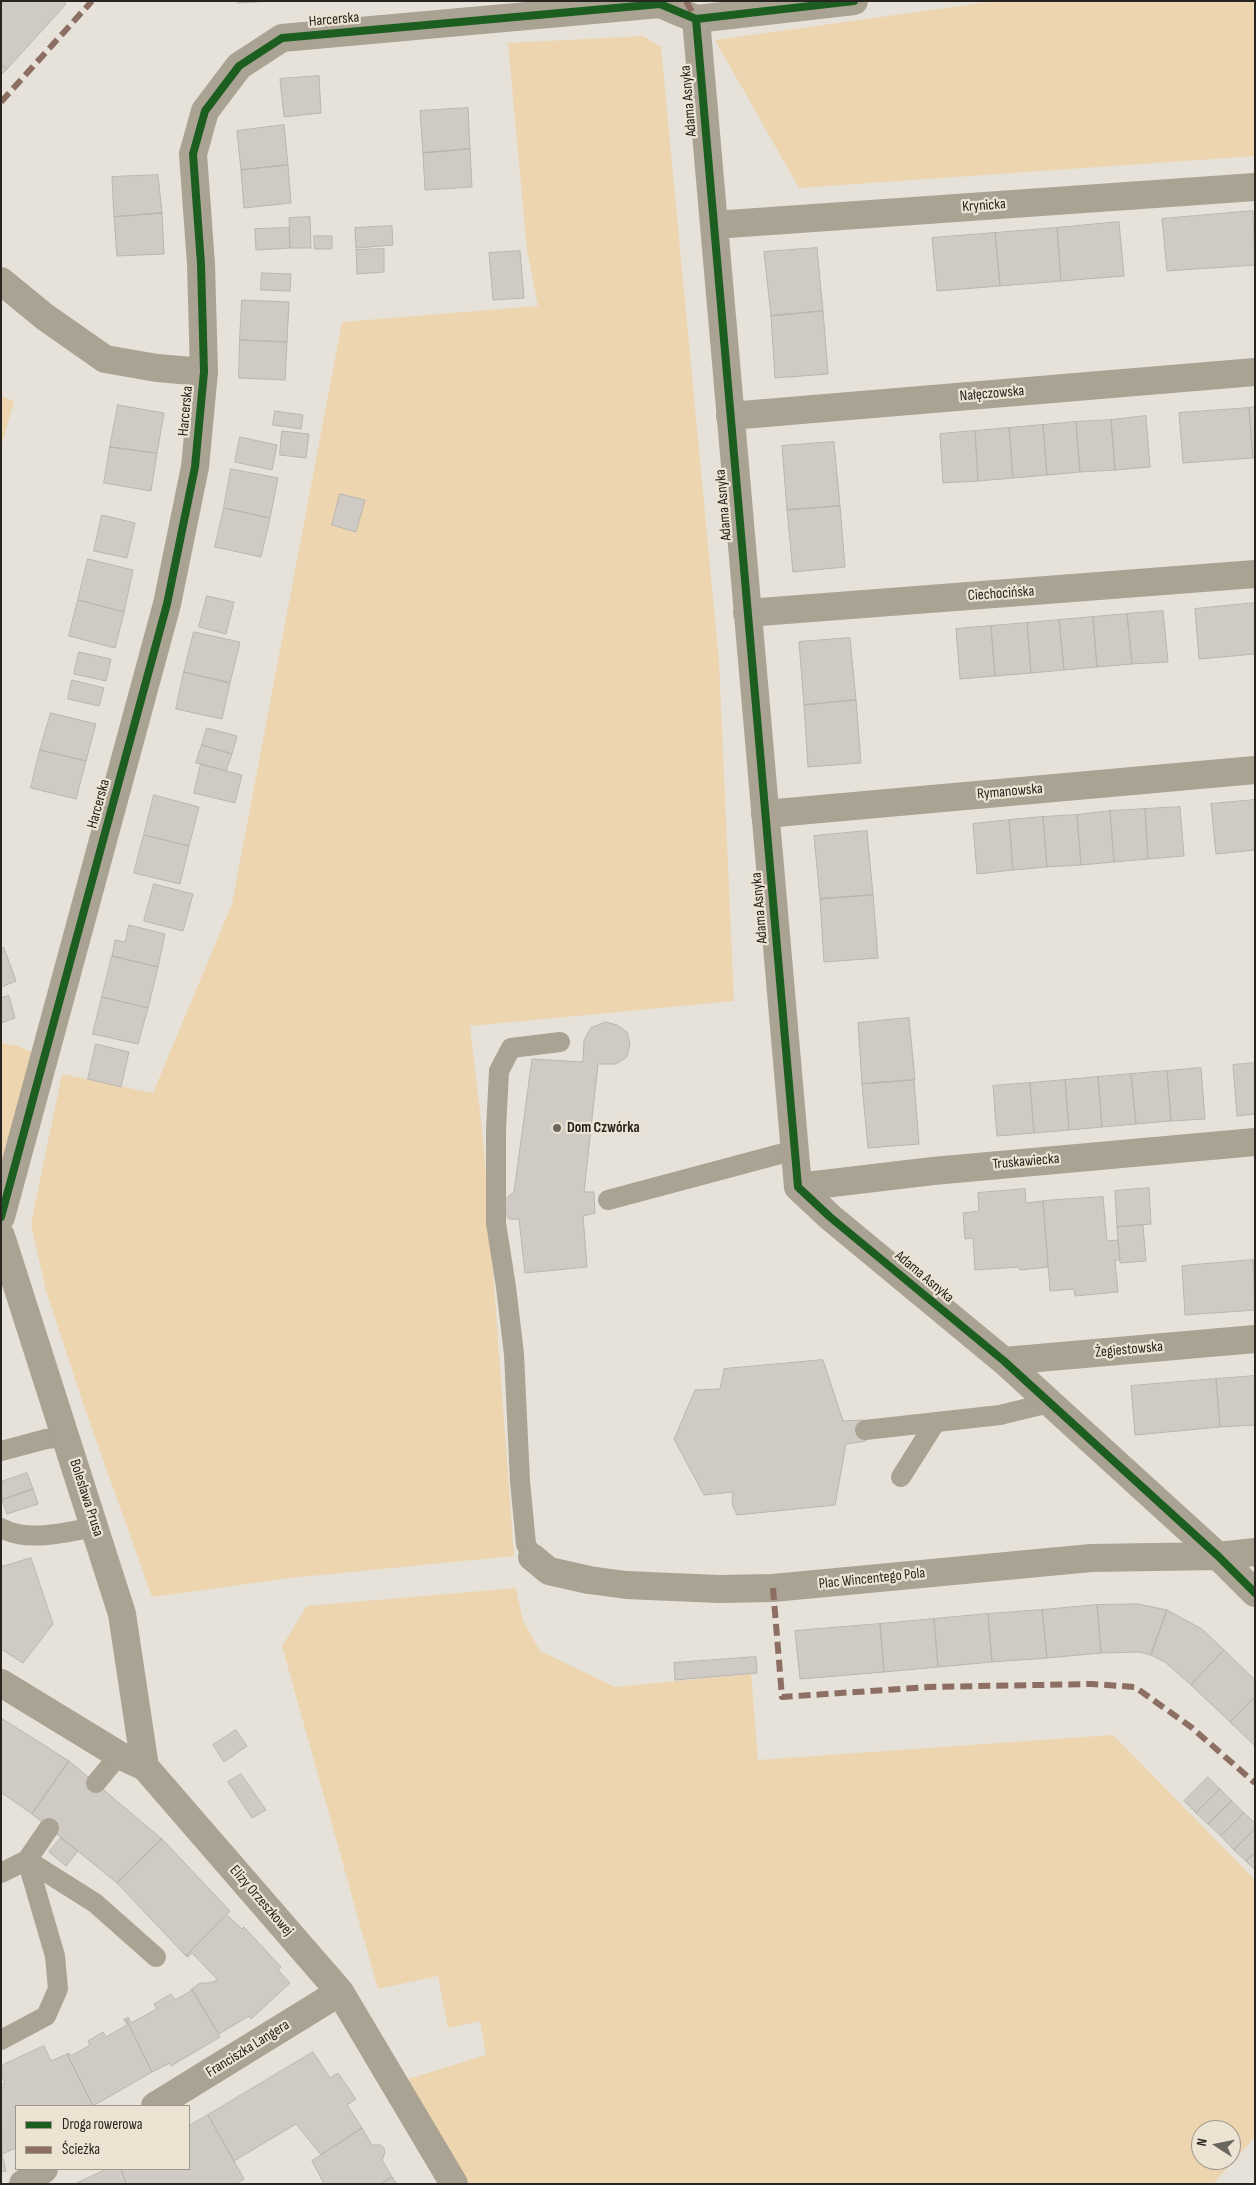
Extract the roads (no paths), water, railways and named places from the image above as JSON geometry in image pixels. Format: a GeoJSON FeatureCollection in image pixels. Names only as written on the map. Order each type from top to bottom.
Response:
{"type":"FeatureCollection","features":[{"type":"Feature","properties":{"kind":"street"},"geometry":{"type":"LineString","coordinates":[[696,18],[854,1]]}},
{"type":"Feature","properties":{"kind":"street","name":"Harcerska"},"geometry":{"type":"LineString","coordinates":[[1,1217],[167,604],[195,467],[204,372],[201,264],[193,154],[205,110],[239,66],[282,38],[660,4],[696,18]]}},
{"type":"Feature","properties":{"kind":"street","name":"Adama Asnyka"},"geometry":{"type":"LineString","coordinates":[[696,18],[798,1187],[830,1218],[1004,1361],[1218,1556],[1255,1593]]}},
{"type":"Feature","properties":{"kind":"street","name":"Krynicka"},"geometry":{"type":"LineString","coordinates":[[714,224],[1255,187]]}},
{"type":"Feature","properties":{"kind":"street"},"geometry":{"type":"LineString","coordinates":[[1,281],[45,318],[105,360],[157,368],[204,372]]}},
{"type":"Feature","properties":{"kind":"street","name":"Nałęczowska"},"geometry":{"type":"LineString","coordinates":[[730,416],[1255,372]]}},
{"type":"Feature","properties":{"kind":"street","name":"Ciechocińska"},"geometry":{"type":"LineString","coordinates":[[747,613],[1255,574]]}},
{"type":"Feature","properties":{"kind":"street","name":"Rymanowska"},"geometry":{"type":"LineString","coordinates":[[765,814],[1255,770]]}},
{"type":"Feature","properties":{"kind":"street","name":"Truskawiecka"},"geometry":{"type":"LineString","coordinates":[[798,1187],[933,1171],[1255,1142]]}},
{"type":"Feature","properties":{"kind":"street","name":"Bolesława Prusa"},"geometry":{"type":"LineString","coordinates":[[3,1249],[66,1437],[122,1614],[145,1767]]}},
{"type":"Feature","properties":{"kind":"street","name":"Żegiestowska"},"geometry":{"type":"LineString","coordinates":[[1004,1361],[1255,1339]]}},
{"type":"Feature","properties":{"kind":"street","name":"Plac Wincentego Pola"},"geometry":{"type":"LineString","coordinates":[[532,1557],[549,1571],[589,1580],[718,1589],[772,1588],[1091,1558],[1218,1556],[1255,1552]]}},
{"type":"Feature","properties":{"kind":"street","name":"Elizy Orzeszkowej"},"geometry":{"type":"LineString","coordinates":[[1,1683],[119,1754],[145,1767],[340,1992],[454,2184]]}},
{"type":"Feature","properties":{"kind":"street","name":"Franciszka Langera"},"geometry":{"type":"LineString","coordinates":[[158,2105],[340,1992]]}},
{"type":"Feature","properties":{"kind":"street"},"geometry":{"type":"LineString","coordinates":[[23,2184],[43,2170]]}},
{"type":"Feature","properties":{"kind":"lane"},"geometry":{"type":"LineString","coordinates":[[532,1557],[526,1544],[520,1480],[514,1354],[496,1223],[496,1130],[499,1071],[511,1048],[560,1042]]}},
{"type":"Feature","properties":{"kind":"lane"},"geometry":{"type":"LineString","coordinates":[[608,1200],[795,1150]]}},
{"type":"Feature","properties":{"kind":"lane"},"geometry":{"type":"LineString","coordinates":[[865,1430],[1000,1415],[1049,1403]]}},
{"type":"Feature","properties":{"kind":"lane"},"geometry":{"type":"LineString","coordinates":[[901,1477],[935,1422]]}},
{"type":"Feature","properties":{"kind":"lane"},"geometry":{"type":"LineString","coordinates":[[1,1451],[46,1439],[66,1437]]}},
{"type":"Feature","properties":{"kind":"lane"},"geometry":{"type":"LineString","coordinates":[[1,1528],[14,1535],[50,1534],[95,1527]]}},
{"type":"Feature","properties":{"kind":"lane"},"geometry":{"type":"LineString","coordinates":[[96,1783],[119,1754]]}},
{"type":"Feature","properties":{"kind":"lane"},"geometry":{"type":"LineString","coordinates":[[1,1873],[28,1860],[49,1828]]}},
{"type":"Feature","properties":{"kind":"lane"},"geometry":{"type":"LineString","coordinates":[[28,1860],[95,1903],[156,1957]]}},
{"type":"Feature","properties":{"kind":"lane"},"geometry":{"type":"LineString","coordinates":[[1,2040],[46,2016],[58,1989],[55,1956],[28,1860]]}},
{"type":"Feature","properties":{"kind":"place","name":"Dom Czwórka"},"geometry":{"type":"Point","coordinates":[557,1128]}}]}
